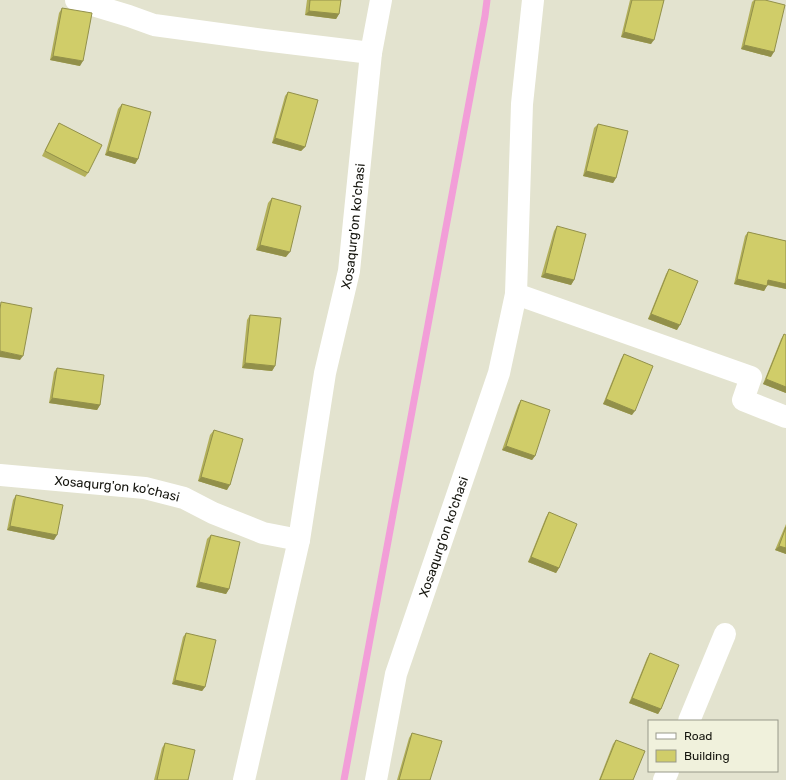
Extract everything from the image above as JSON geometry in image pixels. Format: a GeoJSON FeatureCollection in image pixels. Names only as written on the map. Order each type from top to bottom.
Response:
{"type":"FeatureCollection","features":[{"type":"Feature","properties":{"kind":"street"},"geometry":{"type":"LineString","coordinates":[[76,0],[154,25],[371,53]]}},
{"type":"Feature","properties":{"kind":"street","name":"Xosaqurg'on ko'chasi"},"geometry":{"type":"LineString","coordinates":[[244,780],[299,540],[325,373],[349,271],[371,53],[380,0]]}},
{"type":"Feature","properties":{"kind":"street","name":"Xosaqurg'on ko'chasi"},"geometry":{"type":"LineString","coordinates":[[376,780],[396,674],[499,373],[516,294],[522,104],[533,0]]}},
{"type":"Feature","properties":{"kind":"street"},"geometry":{"type":"LineString","coordinates":[[516,294],[751,377],[743,400],[786,417]]}},
{"type":"Feature","properties":{"kind":"street","name":"Xosaqurg'on ko'chasi"},"geometry":{"type":"LineString","coordinates":[[0,475],[145,488],[184,498],[214,513],[263,533],[299,540]]}},
{"type":"Feature","properties":{"kind":"street"},"geometry":{"type":"LineString","coordinates":[[689,720],[725,634]]}},
{"type":"Feature","properties":{"kind":"building"},"geometry":{"type":"Polygon","coordinates":[[[310,0],[341,0],[339,14],[309,11],[310,0]]]}},
{"type":"Feature","properties":{"kind":"building"},"geometry":{"type":"Polygon","coordinates":[[[632,0],[664,0],[654,40],[624,32],[632,0]]]}},
{"type":"Feature","properties":{"kind":"building"},"geometry":{"type":"Polygon","coordinates":[[[755,0],[765,0],[785,5],[774,52],[744,45],[755,0]]]}},
{"type":"Feature","properties":{"kind":"building"},"geometry":{"type":"Polygon","coordinates":[[[62,8],[92,13],[83,61],[53,56],[62,8]]]}},
{"type":"Feature","properties":{"kind":"building"},"geometry":{"type":"Polygon","coordinates":[[[288,92],[318,100],[305,147],[275,138],[288,92]]]}},
{"type":"Feature","properties":{"kind":"building"},"geometry":{"type":"Polygon","coordinates":[[[122,104],[151,112],[138,159],[108,151],[122,104]]]}},
{"type":"Feature","properties":{"kind":"building"},"geometry":{"type":"Polygon","coordinates":[[[59,123],[102,145],[88,173],[45,151],[59,123]]]}},
{"type":"Feature","properties":{"kind":"building"},"geometry":{"type":"Polygon","coordinates":[[[598,124],[628,131],[616,178],[586,171],[598,124]]]}},
{"type":"Feature","properties":{"kind":"building"},"geometry":{"type":"Polygon","coordinates":[[[272,198],[301,206],[290,252],[260,245],[272,198]]]}},
{"type":"Feature","properties":{"kind":"building"},"geometry":{"type":"Polygon","coordinates":[[[557,226],[586,234],[574,280],[545,273],[557,226]]]}},
{"type":"Feature","properties":{"kind":"building"},"geometry":{"type":"Polygon","coordinates":[[[748,232],[786,241],[786,284],[768,280],[767,286],[737,279],[748,232]]]}},
{"type":"Feature","properties":{"kind":"building"},"geometry":{"type":"Polygon","coordinates":[[[669,269],[698,281],[680,325],[651,314],[669,269]]]}},
{"type":"Feature","properties":{"kind":"building"},"geometry":{"type":"Polygon","coordinates":[[[1,302],[32,308],[23,356],[0,351],[1,302]]]}},
{"type":"Feature","properties":{"kind":"building"},"geometry":{"type":"Polygon","coordinates":[[[250,315],[281,318],[275,366],[245,363],[250,315]]]}},
{"type":"Feature","properties":{"kind":"building"},"geometry":{"type":"Polygon","coordinates":[[[784,334],[786,335],[786,387],[766,379],[784,334]]]}},
{"type":"Feature","properties":{"kind":"building"},"geometry":{"type":"Polygon","coordinates":[[[624,354],[653,366],[635,411],[606,399],[624,354]]]}},
{"type":"Feature","properties":{"kind":"building"},"geometry":{"type":"Polygon","coordinates":[[[57,368],[104,375],[100,405],[52,398],[57,368]]]}},
{"type":"Feature","properties":{"kind":"building"},"geometry":{"type":"Polygon","coordinates":[[[521,400],[550,410],[535,456],[506,446],[521,400]]]}},
{"type":"Feature","properties":{"kind":"building"},"geometry":{"type":"Polygon","coordinates":[[[214,430],[243,439],[230,485],[201,477],[214,430]]]}},
{"type":"Feature","properties":{"kind":"building"},"geometry":{"type":"Polygon","coordinates":[[[16,495],[63,505],[57,535],[10,526],[16,495]]]}},
{"type":"Feature","properties":{"kind":"building"},"geometry":{"type":"Polygon","coordinates":[[[549,512],[577,524],[559,568],[531,557],[549,512]]]}},
{"type":"Feature","properties":{"kind":"building"},"geometry":{"type":"Polygon","coordinates":[[[786,527],[786,548],[779,546],[786,527]]]}},
{"type":"Feature","properties":{"kind":"building"},"geometry":{"type":"Polygon","coordinates":[[[211,535],[240,542],[229,589],[199,582],[211,535]]]}},
{"type":"Feature","properties":{"kind":"building"},"geometry":{"type":"Polygon","coordinates":[[[186,633],[216,640],[205,687],[175,680],[186,633]]]}},
{"type":"Feature","properties":{"kind":"building"},"geometry":{"type":"Polygon","coordinates":[[[650,653],[679,665],[661,709],[632,698],[650,653]]]}},
{"type":"Feature","properties":{"kind":"building"},"geometry":{"type":"Polygon","coordinates":[[[412,733],[442,741],[430,780],[399,780],[412,733]]]}},
{"type":"Feature","properties":{"kind":"building"},"geometry":{"type":"Polygon","coordinates":[[[616,740],[645,751],[633,780],[600,780],[616,740]]]}},
{"type":"Feature","properties":{"kind":"building"},"geometry":{"type":"Polygon","coordinates":[[[165,743],[195,750],[188,780],[157,780],[165,743]]]}},
{"type":"Feature","properties":{"kind":"waterway"},"geometry":{"type":"LineString","coordinates":[[344,780],[487,0]]}}]}
